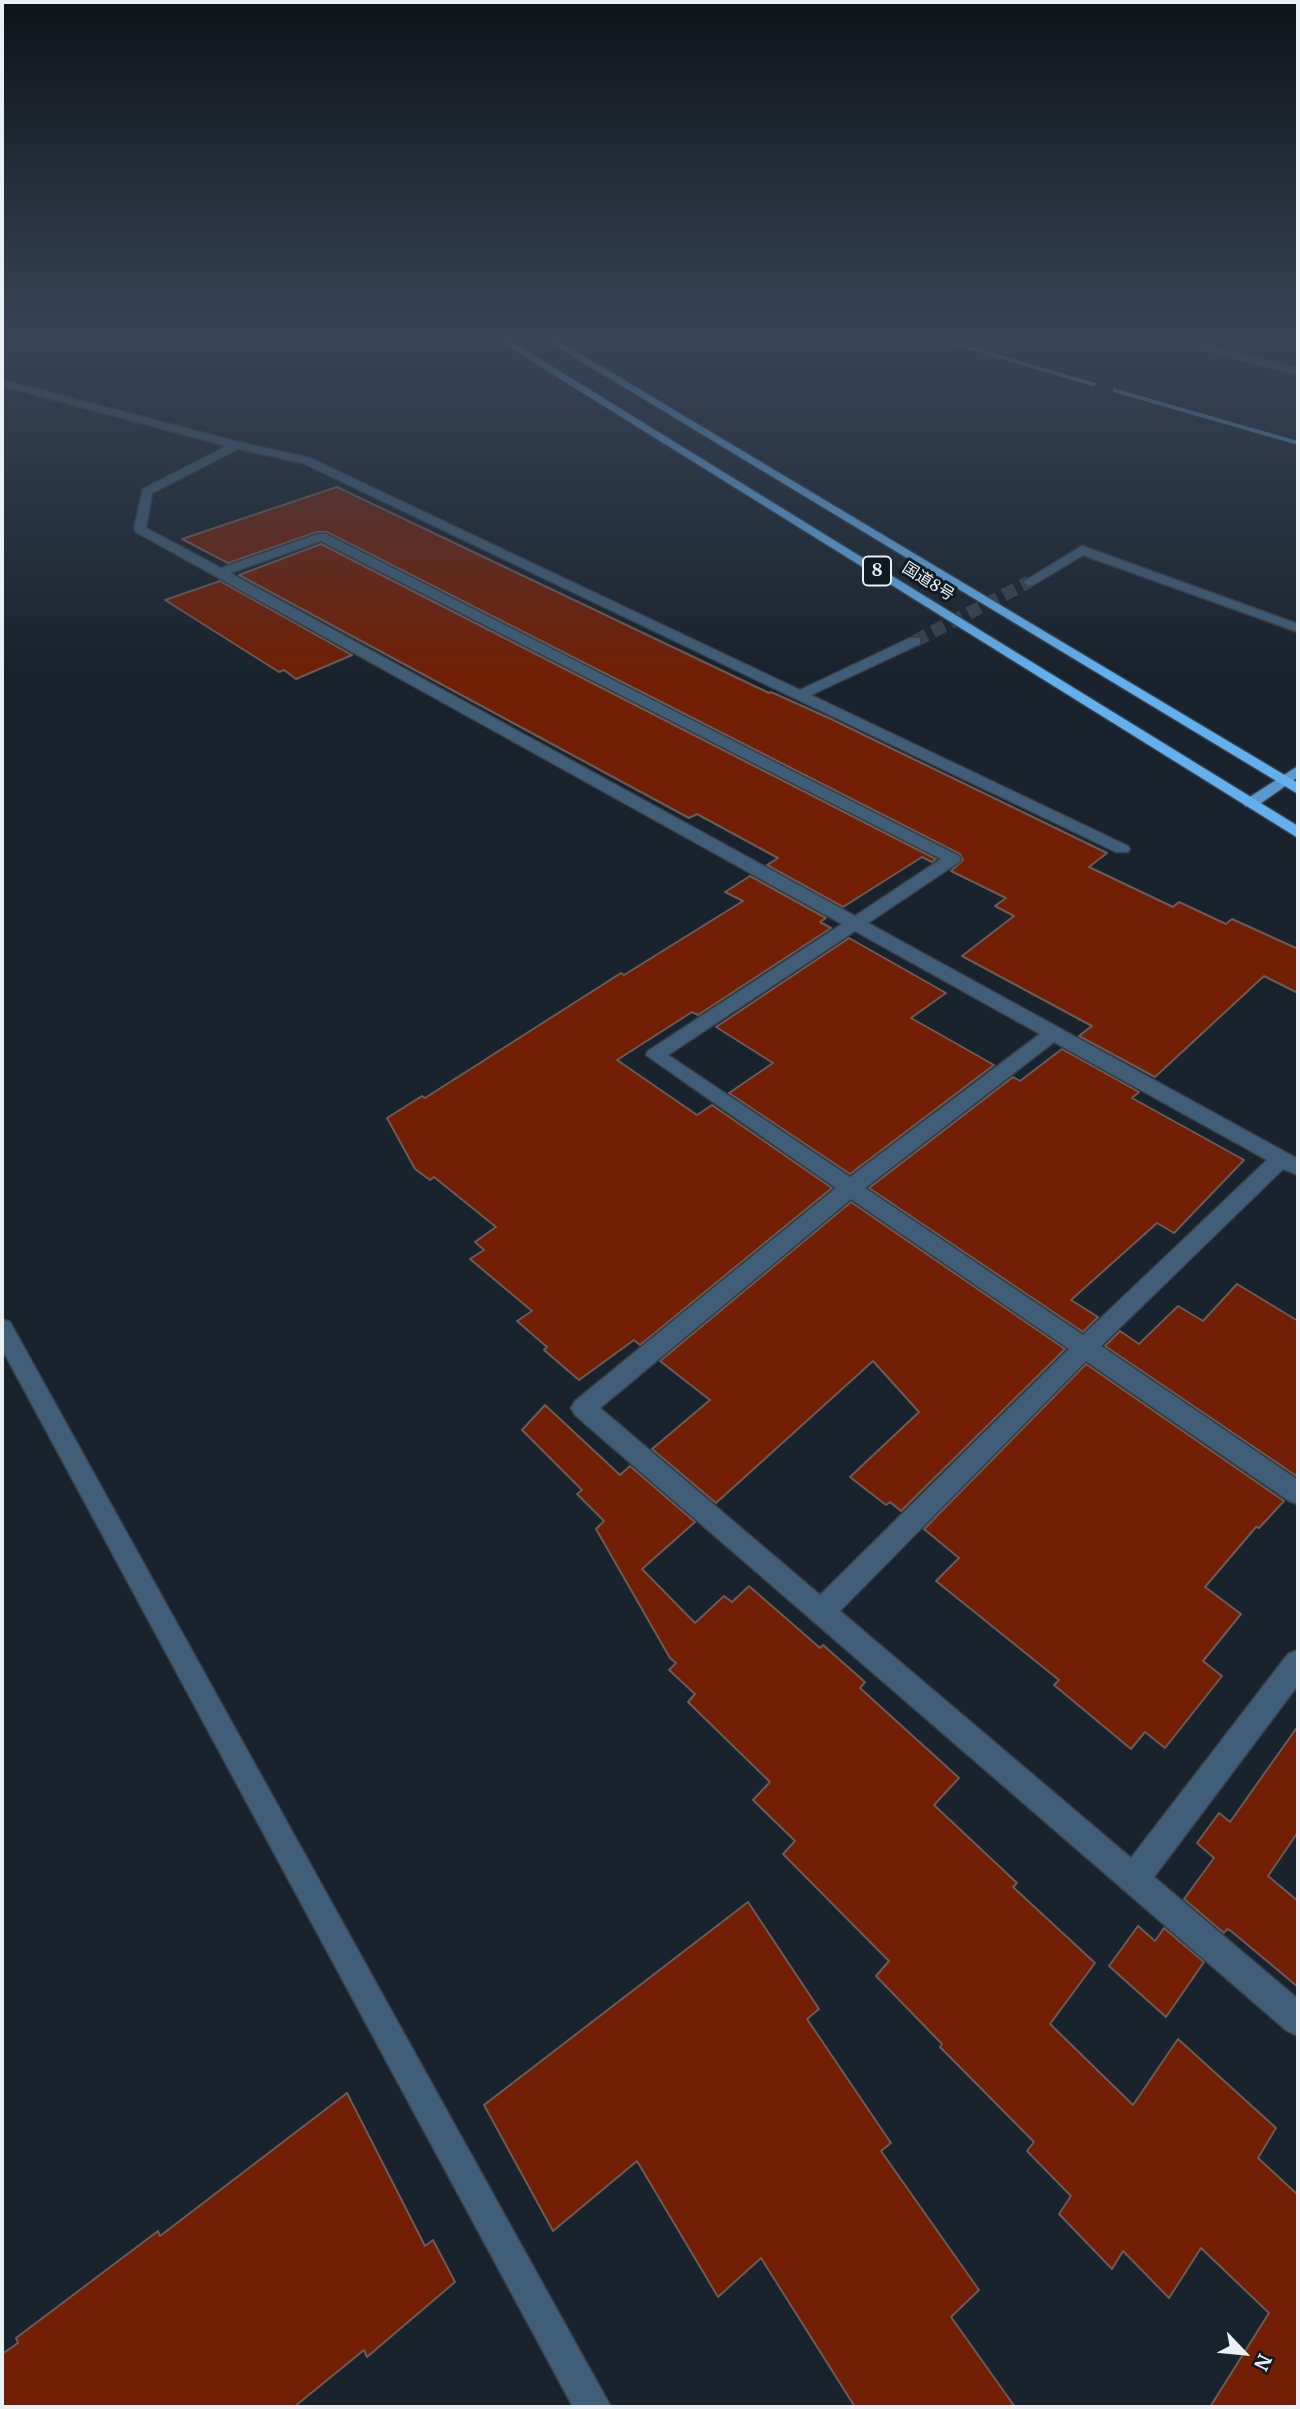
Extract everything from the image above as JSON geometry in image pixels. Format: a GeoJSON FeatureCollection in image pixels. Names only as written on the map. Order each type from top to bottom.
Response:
{"type":"FeatureCollection","features":[{"type":"Feature","properties":{"kind":"highway","name":"国道8号"},"geometry":{"type":"LineString","coordinates":[[685,452],[1298,833]]}},
{"type":"Feature","properties":{"kind":"highway","name":"国道8号"},"geometry":{"type":"LineString","coordinates":[[738,452],[1292,785]]}},
{"type":"Feature","properties":{"kind":"main road"},"geometry":{"type":"LineString","coordinates":[[1251,803],[1292,785],[1298,770]]}},
{"type":"Feature","properties":{"kind":"street"},"geometry":{"type":"LineString","coordinates":[[222,452],[146,491],[140,529],[1290,1164],[1084,1348],[822,1611]]}},
{"type":"Feature","properties":{"kind":"street"},"geometry":{"type":"LineString","coordinates":[[271,452],[306,460],[1122,849]]}},
{"type":"Feature","properties":{"kind":"street"},"geometry":{"type":"LineString","coordinates":[[219,573],[322,537],[953,859],[655,1055],[1298,1493]]}},
{"type":"Feature","properties":{"kind":"street"},"geometry":{"type":"LineString","coordinates":[[1029,582],[1082,550],[1298,628]]}},
{"type":"Feature","properties":{"kind":"street"},"geometry":{"type":"LineString","coordinates":[[800,695],[915,640]]}},
{"type":"Feature","properties":{"kind":"street"},"geometry":{"type":"LineString","coordinates":[[1053,1033],[849,1189],[583,1408],[1298,2020]]}},
{"type":"Feature","properties":{"kind":"street"},"geometry":{"type":"LineString","coordinates":[[2,1328],[593,2407]]}},
{"type":"Feature","properties":{"kind":"street"},"geometry":{"type":"LineString","coordinates":[[1135,1878],[1298,1663]]}},
{"type":"Feature","properties":{"kind":"building"},"geometry":{"type":"Polygon","coordinates":[[[337,487],[769,693],[829,718],[1107,853],[1089,867],[1173,907],[1179,902],[1226,924],[1232,919],[1298,949],[1298,993],[1264,976],[1155,1077],[1079,1036],[1092,1026],[962,956],[1014,916],[995,906],[1006,898],[951,871],[963,860],[960,854],[327,532],[317,532],[228,563],[182,539],[337,487]]]}},
{"type":"Feature","properties":{"kind":"building"},"geometry":{"type":"Polygon","coordinates":[[[321,544],[936,859],[932,862],[922,857],[843,907],[767,865],[778,858],[697,814],[689,818],[239,575],[321,544]]]}},
{"type":"Feature","properties":{"kind":"building"},"geometry":{"type":"Polygon","coordinates":[[[220,581],[352,655],[296,679],[284,670],[279,672],[165,600],[220,581]]]}},
{"type":"Feature","properties":{"kind":"building"},"geometry":{"type":"Polygon","coordinates":[[[750,876],[826,918],[820,922],[831,928],[698,1015],[692,1012],[617,1060],[697,1115],[712,1105],[832,1188],[640,1345],[634,1340],[579,1380],[544,1350],[547,1347],[517,1321],[532,1311],[470,1259],[484,1250],[475,1242],[496,1227],[434,1177],[430,1180],[415,1169],[387,1118],[422,1096],[425,1098],[621,973],[624,975],[743,901],[725,892],[750,876]]]}},
{"type":"Feature","properties":{"kind":"building"},"geometry":{"type":"Polygon","coordinates":[[[849,938],[946,993],[911,1018],[994,1065],[850,1174],[729,1093],[773,1063],[716,1027],[849,938]]]}},
{"type":"Feature","properties":{"kind":"building"},"geometry":{"type":"Polygon","coordinates":[[[1062,1049],[1139,1092],[1132,1098],[1244,1160],[1174,1233],[1157,1223],[1071,1300],[1098,1317],[1083,1332],[869,1188],[1013,1077],[1020,1081],[1062,1049]]]}},
{"type":"Feature","properties":{"kind":"building"},"geometry":{"type":"Polygon","coordinates":[[[851,1202],[1065,1349],[901,1511],[890,1502],[886,1505],[850,1477],[919,1412],[873,1361],[716,1503],[652,1449],[710,1400],[660,1361],[851,1202]]]}},
{"type":"Feature","properties":{"kind":"building"},"geometry":{"type":"Polygon","coordinates":[[[1237,1284],[1298,1321],[1298,1477],[1105,1346],[1120,1331],[1139,1344],[1178,1306],[1203,1321],[1237,1284]]]}},
{"type":"Feature","properties":{"kind":"building"},"geometry":{"type":"Polygon","coordinates":[[[1086,1364],[1284,1501],[1259,1528],[1256,1527],[1205,1587],[1241,1614],[1203,1661],[1222,1676],[1165,1748],[1145,1732],[1131,1749],[1054,1685],[1059,1680],[936,1581],[959,1558],[924,1529],[1086,1364]]]}},
{"type":"Feature","properties":{"kind":"building"},"geometry":{"type":"Polygon","coordinates":[[[545,1405],[620,1475],[630,1466],[695,1522],[642,1569],[695,1623],[724,1596],[732,1602],[749,1586],[820,1648],[823,1645],[865,1682],[860,1688],[959,1778],[934,1805],[1017,1883],[1013,1887],[1095,1963],[1050,2024],[1133,2105],[1178,2039],[1276,2128],[1258,2158],[1298,2195],[1298,2407],[1210,2407],[1269,2313],[1201,2248],[1169,2298],[1123,2251],[1112,2269],[1059,2214],[1071,2196],[1027,2151],[1034,2142],[940,2047],[942,2044],[876,1976],[889,1961],[783,1854],[795,1841],[753,1800],[770,1782],[688,1702],[695,1694],[669,1670],[676,1663],[670,1658],[596,1529],[604,1521],[577,1494],[582,1490],[522,1430],[545,1405]]]}},
{"type":"Feature","properties":{"kind":"building"},"geometry":{"type":"Polygon","coordinates":[[[1298,1726],[1298,1832],[1268,1876],[1298,1901],[1298,1987],[1231,1931],[1227,1929],[1224,1933],[1184,1899],[1214,1858],[1197,1843],[1219,1813],[1230,1822],[1298,1726]]]}},
{"type":"Feature","properties":{"kind":"building"},"geometry":{"type":"Polygon","coordinates":[[[748,1902],[819,2009],[807,2019],[891,2143],[881,2151],[979,2290],[951,2317],[1015,2407],[855,2407],[761,2258],[718,2297],[637,2161],[553,2231],[484,2105],[748,1902]]]}},
{"type":"Feature","properties":{"kind":"building"},"geometry":{"type":"Polygon","coordinates":[[[1138,1926],[1155,1941],[1164,1928],[1204,1962],[1166,2017],[1109,1966],[1138,1926]]]}},
{"type":"Feature","properties":{"kind":"building"},"geometry":{"type":"Polygon","coordinates":[[[347,2093],[425,2246],[433,2240],[455,2282],[367,2357],[364,2350],[294,2407],[2,2407],[2,2354],[18,2343],[16,2338],[158,2231],[160,2236],[347,2093]]]}},
{"type":"Feature","properties":{"kind":"tunnel"},"geometry":{"type":"LineString","coordinates":[[915,641],[1029,582]]}}]}
